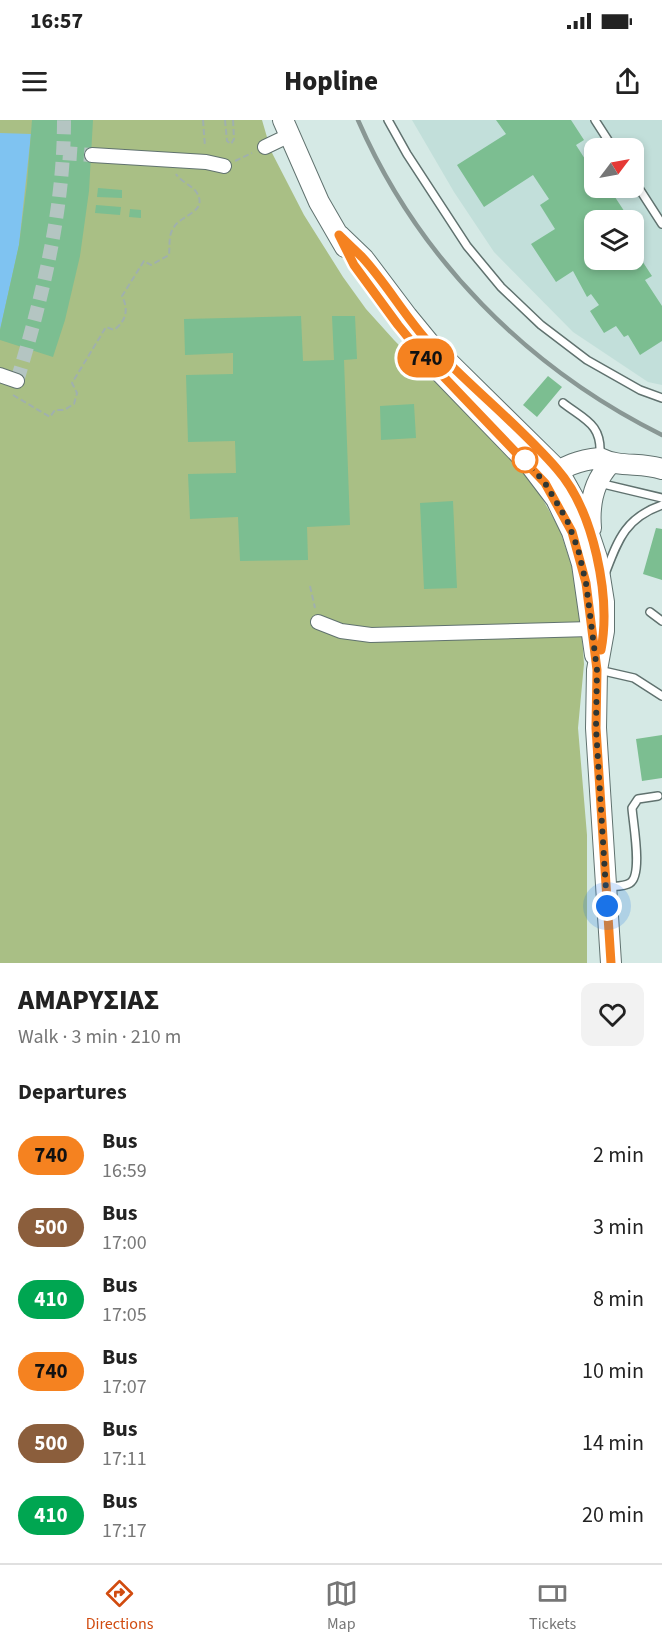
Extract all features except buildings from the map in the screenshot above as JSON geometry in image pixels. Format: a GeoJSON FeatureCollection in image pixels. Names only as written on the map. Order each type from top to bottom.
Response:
{"type":"FeatureCollection","features":[{"type":"Feature","properties":{"kind":"main road"},"geometry":{"type":"LineString","coordinates":[[286,128],[319,202],[354,265],[420,352],[557,478],[578,502],[592,542],[602,582],[604,631],[597,670],[596,728],[611,963]]}},
{"type":"Feature","properties":{"kind":"main road"},"geometry":{"type":"LineString","coordinates":[[557,478],[568,465],[605,461],[662,469]]}},
{"type":"Feature","properties":{"kind":"main road"},"geometry":{"type":"LineString","coordinates":[[592,542],[591,509],[605,461]]}},
{"type":"Feature","properties":{"kind":"main road"},"geometry":{"type":"LineString","coordinates":[[557,478],[597,483]]}},
{"type":"Feature","properties":{"kind":"main road"},"geometry":{"type":"LineString","coordinates":[[557,478],[586,583],[597,670]]}},
{"type":"Feature","properties":{"kind":"street"},"geometry":{"type":"LineString","coordinates":[[265,147],[286,128]]}},
{"type":"Feature","properties":{"kind":"street"},"geometry":{"type":"LineString","coordinates":[[92,155],[172,159],[224,166]]}},
{"type":"Feature","properties":{"kind":"street"},"geometry":{"type":"LineString","coordinates":[[0,375],[17,381]]}},
{"type":"Feature","properties":{"kind":"street"},"geometry":{"type":"LineString","coordinates":[[318,622],[341,630],[371,635],[591,630]]}},
{"type":"Feature","properties":{"kind":"lane"},"geometry":{"type":"LineString","coordinates":[[388,120],[407,154],[467,246],[501,288],[541,325],[587,360],[640,390],[662,398]]}},
{"type":"Feature","properties":{"kind":"lane"},"geometry":{"type":"LineString","coordinates":[[595,120],[607,138]]}},
{"type":"Feature","properties":{"kind":"lane"},"geometry":{"type":"LineString","coordinates":[[644,196],[662,224]]}},
{"type":"Feature","properties":{"kind":"lane"},"geometry":{"type":"LineString","coordinates":[[563,403],[595,427],[605,461]]}},
{"type":"Feature","properties":{"kind":"lane"},"geometry":{"type":"LineString","coordinates":[[597,483],[662,498]]}},
{"type":"Feature","properties":{"kind":"lane"},"geometry":{"type":"LineString","coordinates":[[602,582],[617,543],[629,524],[645,512],[662,505]]}},
{"type":"Feature","properties":{"kind":"lane"},"geometry":{"type":"LineString","coordinates":[[650,612],[662,621]]}},
{"type":"Feature","properties":{"kind":"lane"},"geometry":{"type":"LineString","coordinates":[[597,670],[634,678],[662,696]]}},
{"type":"Feature","properties":{"kind":"lane"},"geometry":{"type":"LineString","coordinates":[[606,887],[626,885],[636,877],[632,808],[639,799],[658,796]]}},
{"type":"Feature","properties":{"kind":"path"},"geometry":{"type":"LineString","coordinates":[[203,120],[206,162]]}},
{"type":"Feature","properties":{"kind":"path"},"geometry":{"type":"LineString","coordinates":[[225,120],[227,141],[231,144],[234,140],[233,120]]}},
{"type":"Feature","properties":{"kind":"path"},"geometry":{"type":"LineString","coordinates":[[224,166],[265,147]]}},
{"type":"Feature","properties":{"kind":"path"},"geometry":{"type":"LineString","coordinates":[[17,381],[13,395],[50,417],[55,410],[64,410],[74,404],[77,393],[72,383],[106,327],[114,330],[123,324],[126,302],[122,296],[144,261],[151,265],[169,255],[170,236],[174,225],[197,209],[200,201],[196,190],[179,178],[174,170],[172,159]]}},
{"type":"Feature","properties":{"kind":"path"},"geometry":{"type":"LineString","coordinates":[[310,586],[318,622]]}},
{"type":"Feature","properties":{"kind":"shaded area"},"geometry":{"type":"Polygon","coordinates":[[[412,120],[662,120],[662,385],[648,382],[573,332],[494,252],[454,192],[412,120]]]}},
{"type":"Feature","properties":{"kind":"green space"},"geometry":{"type":"Polygon","coordinates":[[[0,120],[262,120],[271,151],[304,215],[366,309],[533,482],[560,530],[579,589],[584,664],[578,728],[587,835],[587,963],[0,963],[0,120]]]}},
{"type":"Feature","properties":{"kind":"water"},"geometry":{"type":"Polygon","coordinates":[[[0,133],[31,134],[19,245],[0,330],[0,133]]]}},
{"type":"Feature","properties":{"kind":"tunnel"},"geometry":{"type":"LineString","coordinates":[[17,381],[43,284],[56,219],[64,120]]}},
{"type":"Feature","properties":{"kind":"tunnel"},"geometry":{"type":"LineString","coordinates":[[63,153],[92,155]]}},
{"type":"Feature","properties":{"kind":"railway"},"geometry":{"type":"LineString","coordinates":[[358,120],[383,170],[412,218],[445,263],[482,304],[522,342],[566,377],[613,408],[662,435]]}},
{"type":"Feature","properties":{"kind":"bus line","name":"740"},"geometry":{"type":"LineString","coordinates":[[601,650],[604,631],[602,582],[587,525],[567,482],[539,450],[430,344],[364,259],[339,235],[354,265],[398,325],[468,403],[531,466],[563,511],[572,532],[586,583],[597,670],[596,728],[611,963]]}},
{"type":"Feature","properties":{"kind":"route"},"geometry":{"type":"LineString","coordinates":[[525,460],[545,483],[567,520],[578,549],[586,583],[597,670],[596,728],[607,906]]}}]}
